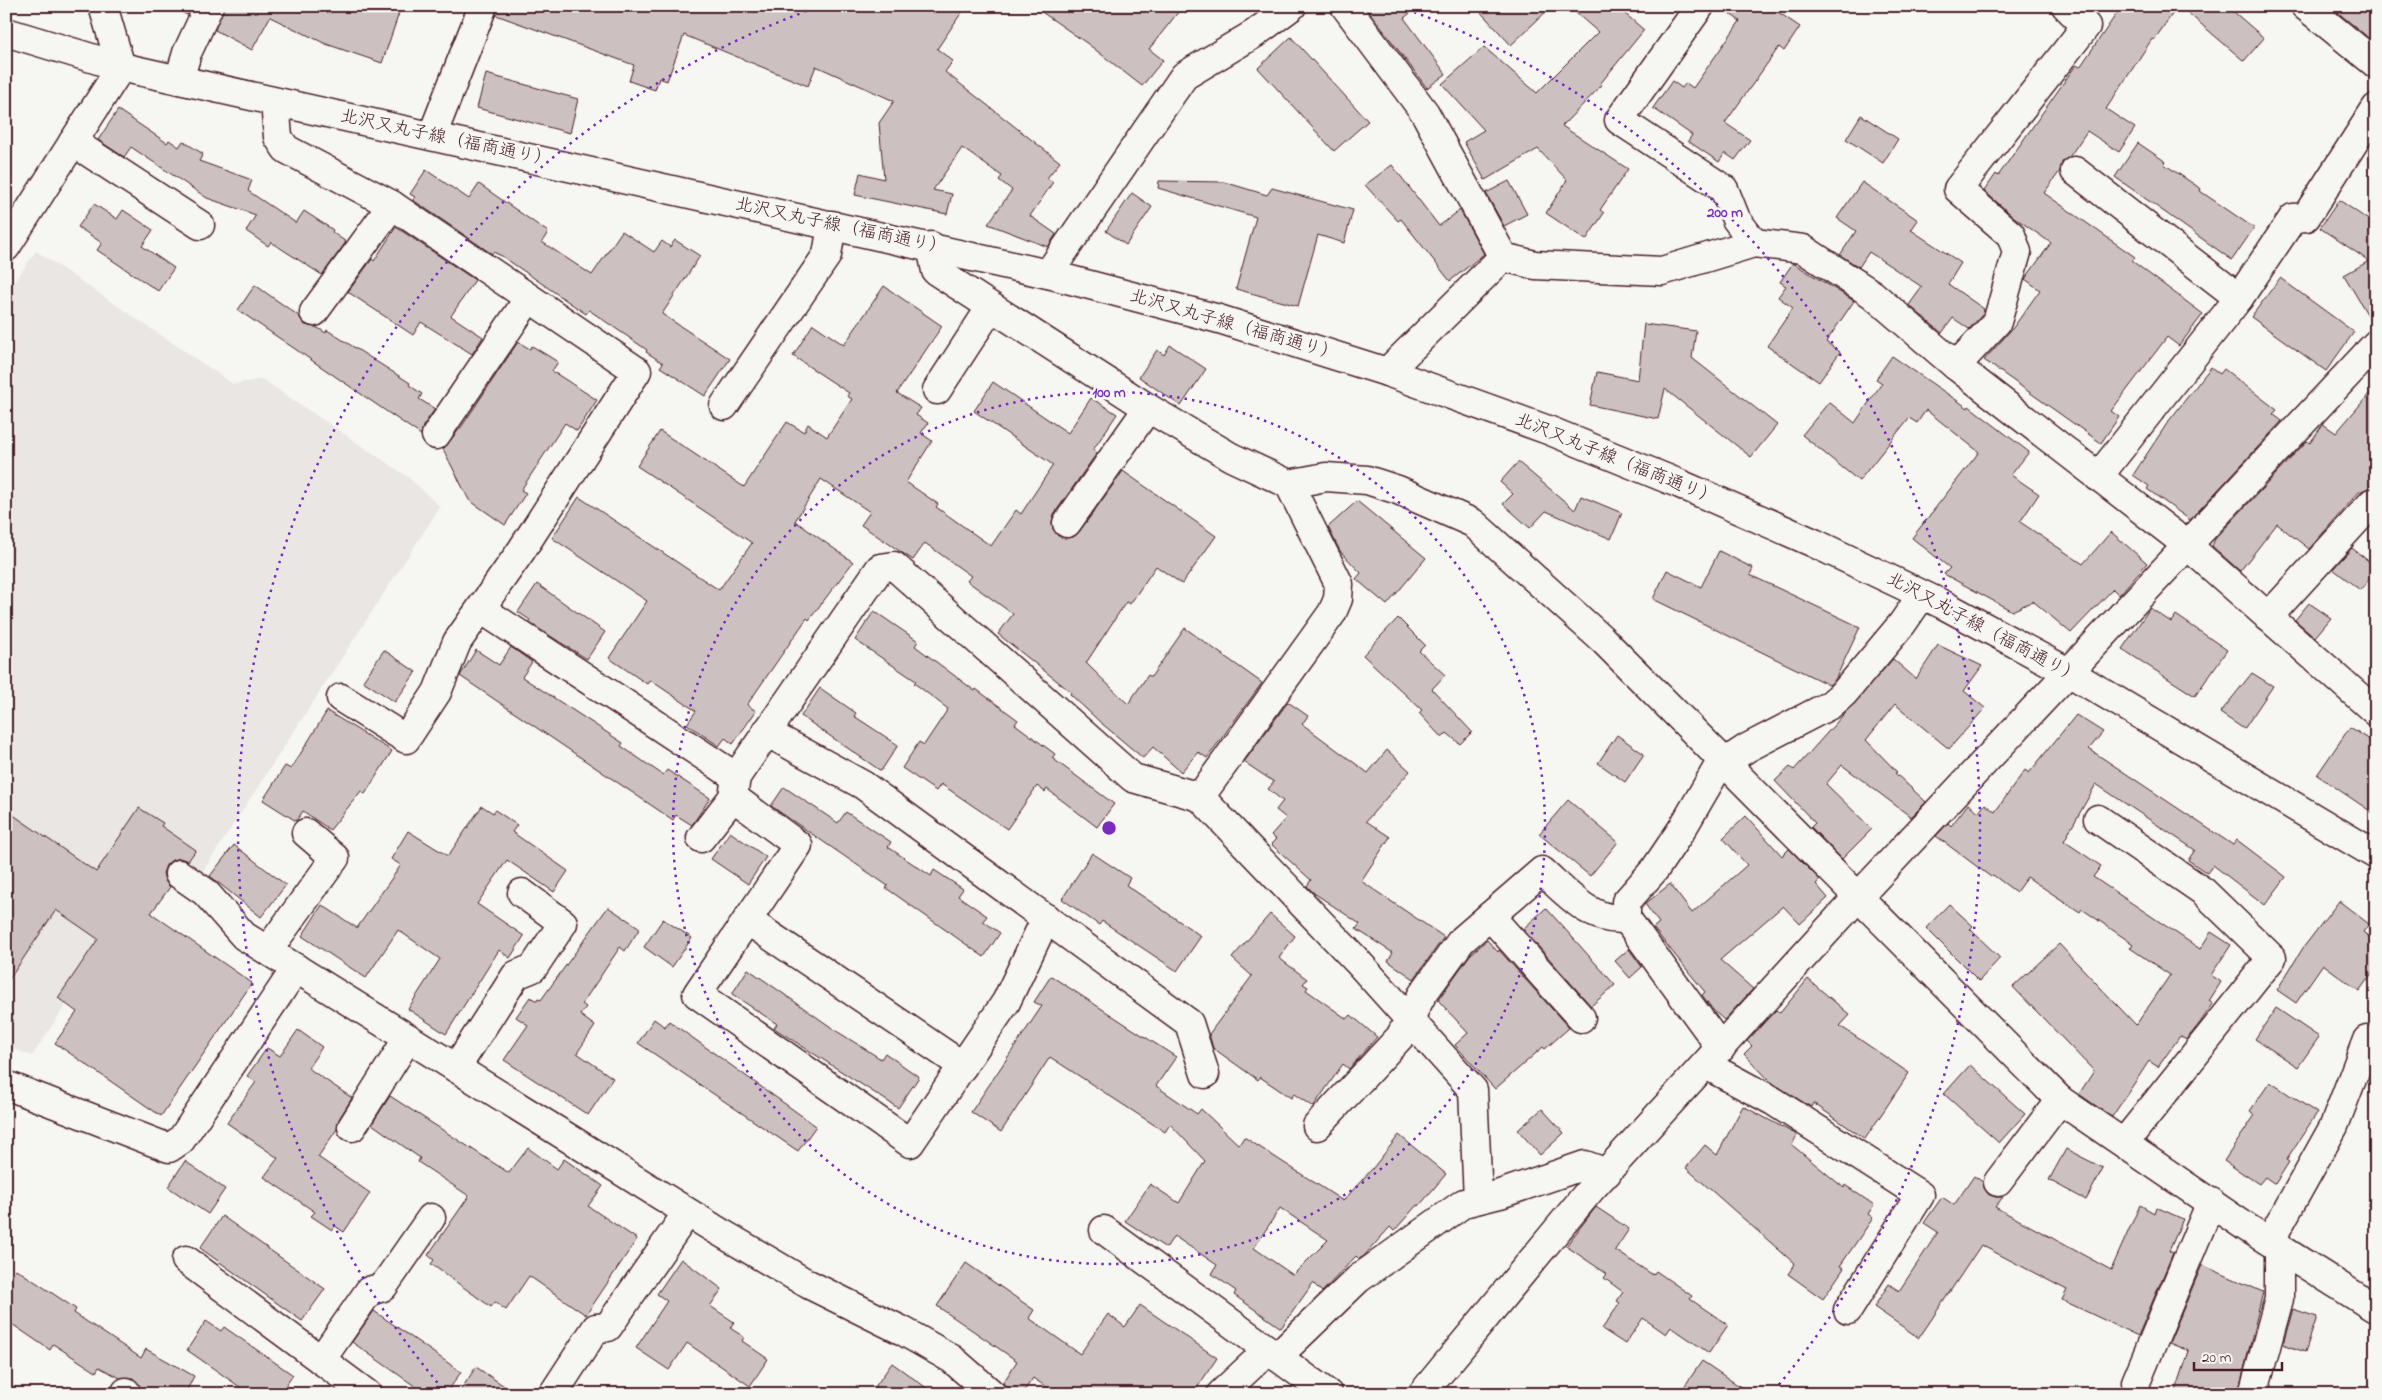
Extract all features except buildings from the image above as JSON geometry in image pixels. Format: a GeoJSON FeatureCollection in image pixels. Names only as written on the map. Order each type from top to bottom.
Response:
{"type":"FeatureCollection","features":[{"type":"Feature","properties":{"kind":"street"},"geometry":{"type":"LineString","coordinates":[[6,247],[121,67],[103,6]]}},
{"type":"Feature","properties":{"kind":"street"},"geometry":{"type":"LineString","coordinates":[[179,80],[187,53],[209,6]]}},
{"type":"Feature","properties":{"kind":"street"},"geometry":{"type":"LineString","coordinates":[[432,136],[483,6]]}},
{"type":"Feature","properties":{"kind":"street"},"geometry":{"type":"LineString","coordinates":[[1048,274],[1184,76],[1254,34],[1292,6]]}},
{"type":"Feature","properties":{"kind":"street"},"geometry":{"type":"LineString","coordinates":[[1345,6],[1425,113],[1503,256],[1535,265],[1662,271],[1754,243],[1803,249],[1872,294],[1956,366],[2188,545],[2376,712]]}},
{"type":"Feature","properties":{"kind":"street"},"geometry":{"type":"LineString","coordinates":[[1700,6],[1619,120],[1724,189],[1736,219],[1754,243]]}},
{"type":"Feature","properties":{"kind":"street"},"geometry":{"type":"LineString","coordinates":[[1956,366],[1997,322],[2017,252],[2011,235],[1958,189],[2086,26],[2066,6]]}},
{"type":"Feature","properties":{"kind":"street"},"geometry":{"type":"LineString","coordinates":[[2304,6],[2376,64]]}},
{"type":"Feature","properties":{"kind":"street","name":"北沢又丸子線（福商通り）"},"geometry":{"type":"LineString","coordinates":[[6,32],[121,67],[931,246],[1048,274],[1219,319],[1387,372],[1548,430],[1680,484],[1814,543],[1922,595],[2070,673],[2376,855]]}},
{"type":"Feature","properties":{"kind":"street"},"geometry":{"type":"LineString","coordinates":[[275,102],[278,137],[286,149],[392,205],[637,371],[481,609],[457,642],[437,692],[406,739],[342,698]]}},
{"type":"Feature","properties":{"kind":"street"},"geometry":{"type":"LineString","coordinates":[[2098,477],[2239,298],[2293,218],[2306,217],[2376,108]]}},
{"type":"Feature","properties":{"kind":"street"},"geometry":{"type":"LineString","coordinates":[[73,142],[200,225]]}},
{"type":"Feature","properties":{"kind":"street"},"geometry":{"type":"LineString","coordinates":[[2075,171],[2239,298]]}},
{"type":"Feature","properties":{"kind":"street"},"geometry":{"type":"LineString","coordinates":[[314,312],[392,205]]}},
{"type":"Feature","properties":{"kind":"street"},"geometry":{"type":"LineString","coordinates":[[724,406],[827,255],[832,225]]}},
{"type":"Feature","properties":{"kind":"street"},"geometry":{"type":"LineString","coordinates":[[931,246],[936,271],[1148,408],[1231,458],[1289,484],[1326,477],[1367,480],[1398,490],[1474,523],[1603,640],[1727,763],[1857,898],[2060,1100],[2211,1202],[2376,1309]]}},
{"type":"Feature","properties":{"kind":"street"},"geometry":{"type":"LineString","coordinates":[[1387,372],[1503,256]]}},
{"type":"Feature","properties":{"kind":"street"},"geometry":{"type":"LineString","coordinates":[[436,435],[529,298]]}},
{"type":"Feature","properties":{"kind":"street"},"geometry":{"type":"LineString","coordinates":[[937,390],[991,307]]}},
{"type":"Feature","properties":{"kind":"street"},"geometry":{"type":"LineString","coordinates":[[1422,1394],[1607,1173],[1713,1056],[1857,898],[2070,673],[2376,344]]}},
{"type":"Feature","properties":{"kind":"street"},"geometry":{"type":"LineString","coordinates":[[1067,523],[1148,408]]}},
{"type":"Feature","properties":{"kind":"street"},"geometry":{"type":"LineString","coordinates":[[1200,797],[1332,613],[1338,599],[1339,584],[1289,484]]}},
{"type":"Feature","properties":{"kind":"street"},"geometry":{"type":"LineString","coordinates":[[2268,616],[2372,503]]}},
{"type":"Feature","properties":{"kind":"street"},"geometry":{"type":"LineString","coordinates":[[701,838],[735,787],[766,732],[880,568],[894,566],[1133,778],[1200,797],[1410,1019],[1472,1090],[1478,1199]]}},
{"type":"Feature","properties":{"kind":"street"},"geometry":{"type":"LineString","coordinates":[[1848,1310],[1920,1195],[1773,1100],[1713,1056],[1626,918],[1626,902],[1655,869],[1682,829],[1718,767],[1727,763],[1747,748],[1830,705],[1844,693],[1902,624],[1922,595]]}},
{"type":"Feature","properties":{"kind":"street"},"geometry":{"type":"LineString","coordinates":[[481,609],[735,787],[798,845],[697,994],[910,1143],[1006,1002],[1046,918]]}},
{"type":"Feature","properties":{"kind":"street"},"geometry":{"type":"LineString","coordinates":[[766,732],[863,785],[1189,1023],[1205,1074]]}},
{"type":"Feature","properties":{"kind":"street"},"geometry":{"type":"LineString","coordinates":[[2098,819],[2204,892],[2272,958],[2124,1143]]}},
{"type":"Feature","properties":{"kind":"street"},"geometry":{"type":"LineString","coordinates":[[268,950],[336,858],[306,833]]}},
{"type":"Feature","properties":{"kind":"street"},"geometry":{"type":"LineString","coordinates":[[1317,1126],[1400,1037],[1422,995],[1461,940],[1542,871],[1591,913],[1617,920],[1626,918]]}},
{"type":"Feature","properties":{"kind":"street"},"geometry":{"type":"LineString","coordinates":[[179,874],[206,892],[244,936],[688,1213],[808,1284],[903,1331],[952,1359],[992,1394]]}},
{"type":"Feature","properties":{"kind":"street"},"geometry":{"type":"LineString","coordinates":[[456,1068],[516,975],[533,968],[563,923],[522,893]]}},
{"type":"Feature","properties":{"kind":"street"},"geometry":{"type":"LineString","coordinates":[[1490,916],[1581,1018]]}},
{"type":"Feature","properties":{"kind":"street"},"geometry":{"type":"LineString","coordinates":[[747,920],[963,1066]]}},
{"type":"Feature","properties":{"kind":"street"},"geometry":{"type":"LineString","coordinates":[[6,1085],[169,1148],[181,1140],[296,968]]}},
{"type":"Feature","properties":{"kind":"street"},"geometry":{"type":"LineString","coordinates":[[352,1127],[408,1038]]}},
{"type":"Feature","properties":{"kind":"street"},"geometry":{"type":"LineString","coordinates":[[2253,1394],[2279,1298],[2274,1243],[2334,1126],[2367,1040]]}},
{"type":"Feature","properties":{"kind":"street"},"geometry":{"type":"LineString","coordinates":[[1998,1182],[2060,1100]]}},
{"type":"Feature","properties":{"kind":"street"},"geometry":{"type":"LineString","coordinates":[[1221,1394],[1273,1354],[1358,1279],[1464,1203],[1584,1165],[1607,1173]]}},
{"type":"Feature","properties":{"kind":"street"},"geometry":{"type":"LineString","coordinates":[[2136,1382],[2211,1202]]}},
{"type":"Feature","properties":{"kind":"street"},"geometry":{"type":"LineString","coordinates":[[553,1394],[596,1328],[608,1327],[688,1213]]}},
{"type":"Feature","properties":{"kind":"street"},"geometry":{"type":"LineString","coordinates":[[321,1360],[369,1291],[383,1287],[431,1218]]}},
{"type":"Feature","properties":{"kind":"street"},"geometry":{"type":"LineString","coordinates":[[1104,1230],[1328,1394]]}},
{"type":"Feature","properties":{"kind":"street"},"geometry":{"type":"LineString","coordinates":[[186,1260],[367,1394]]}},
{"type":"Feature","properties":{"kind":"shaded area"},"geometry":{"type":"Polygon","coordinates":[[[36,251],[233,384],[262,379],[408,477],[440,507],[203,871],[168,850],[32,1056],[6,1046],[6,294],[36,251]]]}}]}
